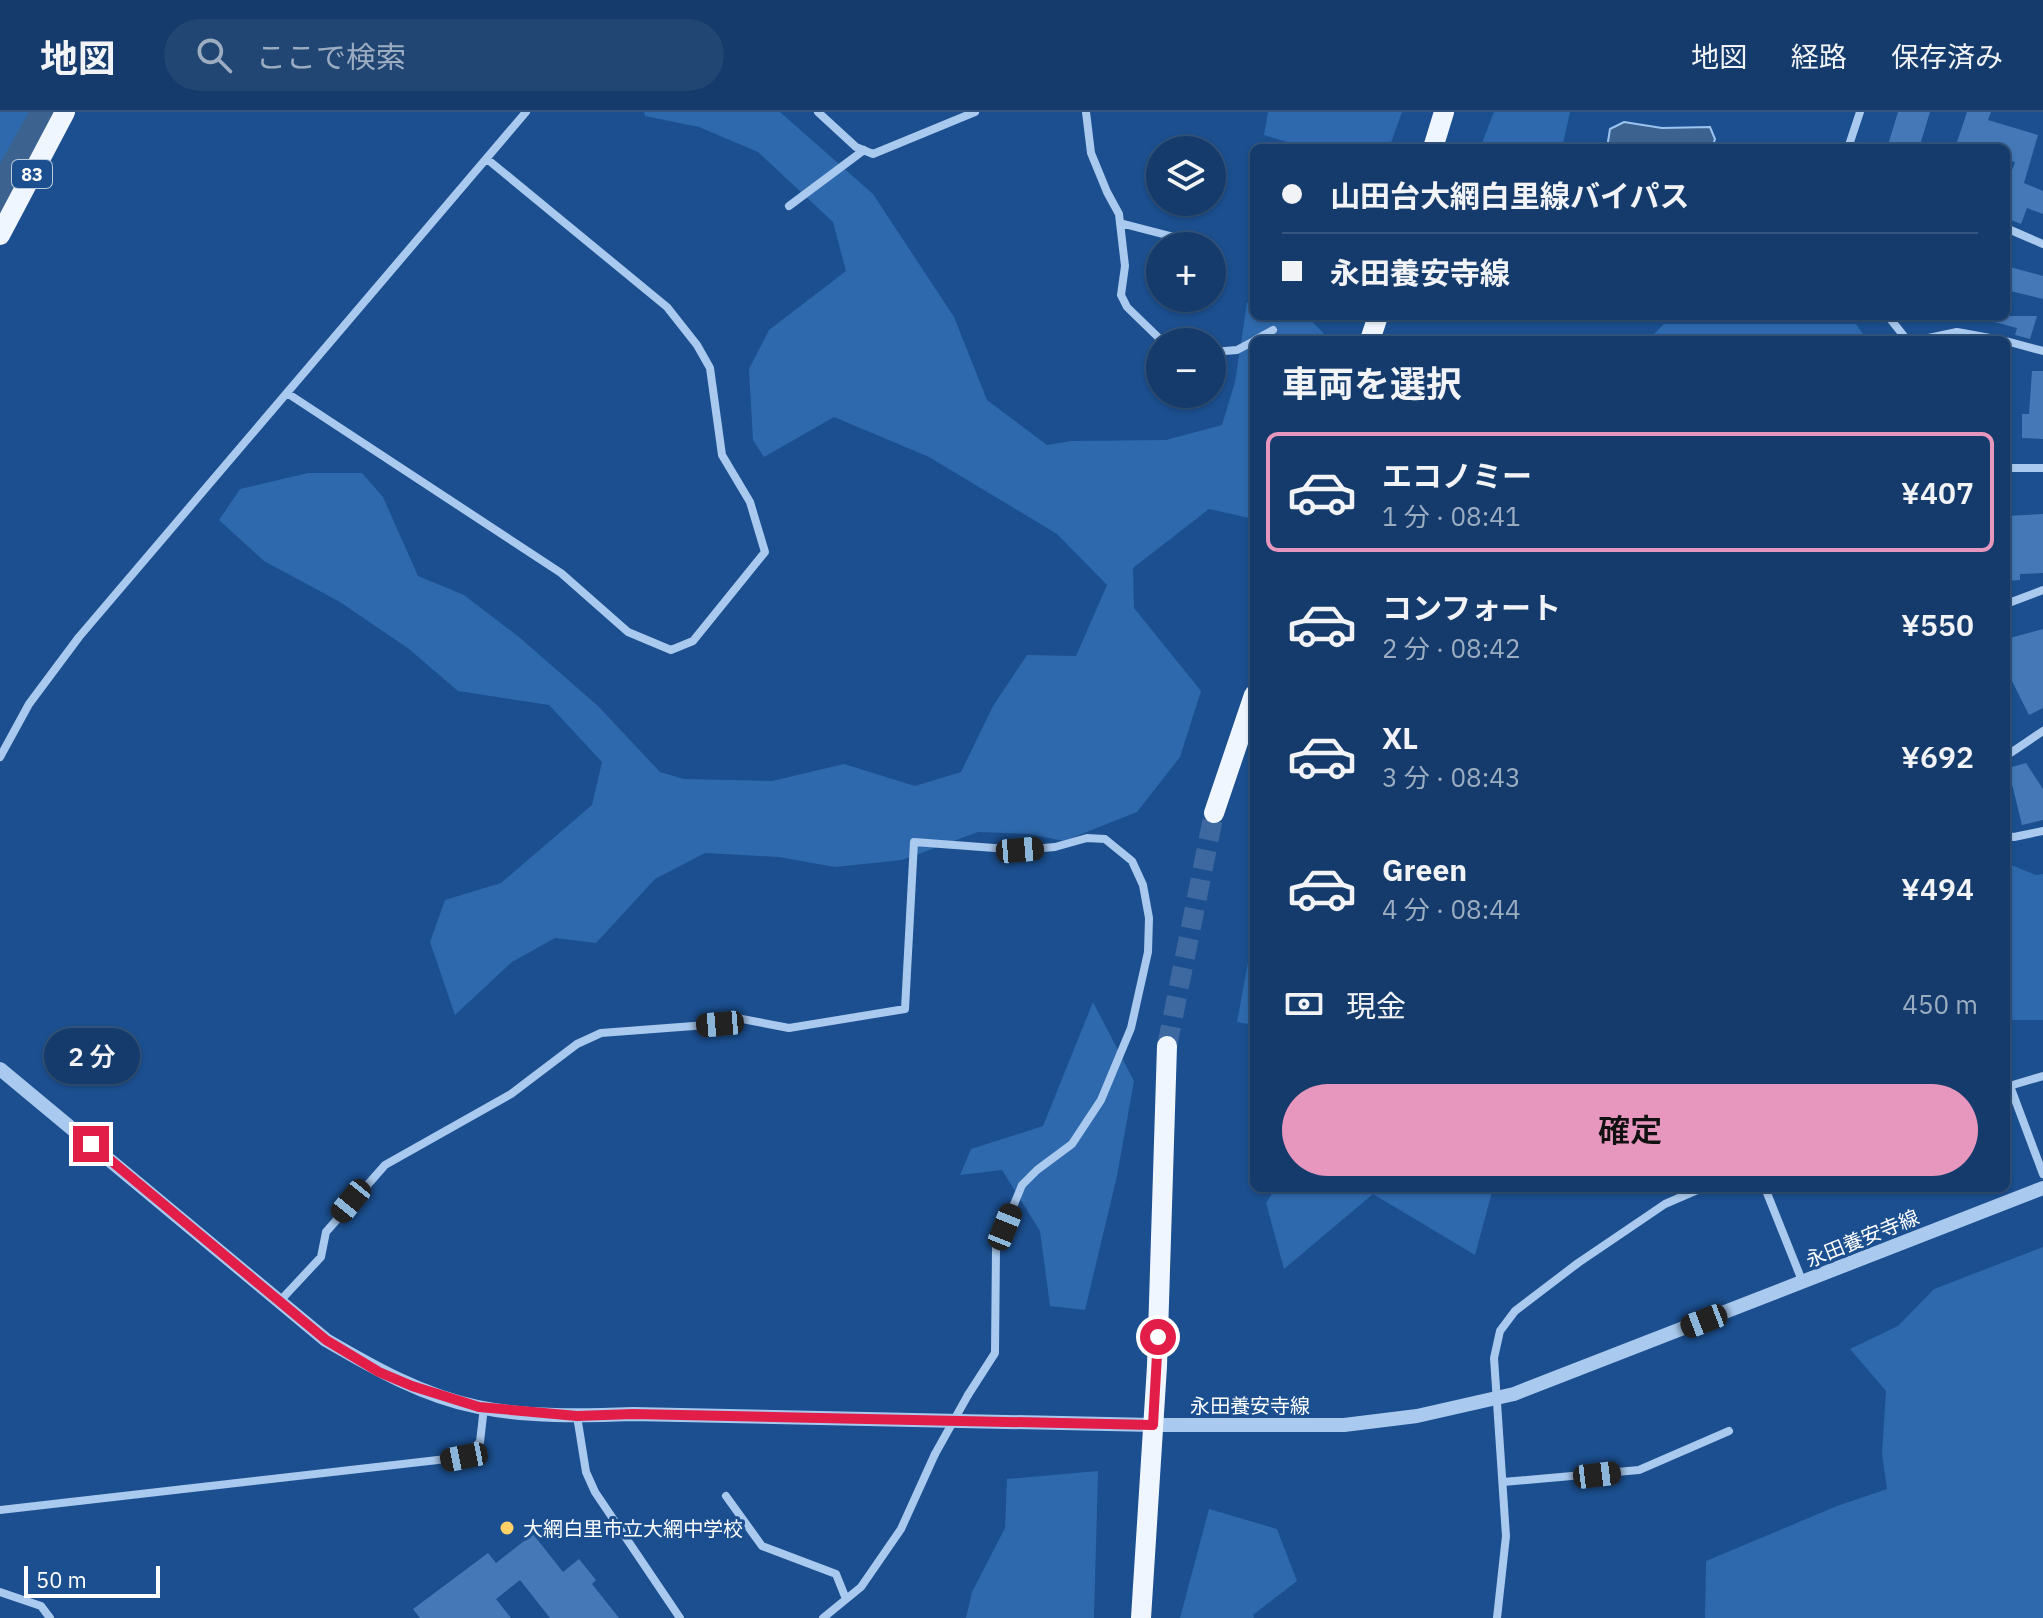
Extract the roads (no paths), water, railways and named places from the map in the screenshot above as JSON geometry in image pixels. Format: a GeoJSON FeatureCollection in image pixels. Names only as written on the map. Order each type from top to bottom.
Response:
{"type":"FeatureCollection","features":[{"type":"Feature","properties":{"kind":"main road","name":"83"},"geometry":{"type":"LineString","coordinates":[[0,235],[65,112]]}},
{"type":"Feature","properties":{"kind":"main road"},"geometry":{"type":"LineString","coordinates":[[1434,144],[1444,112]]}},
{"type":"Feature","properties":{"kind":"main road"},"geometry":{"type":"LineString","coordinates":[[1214,813],[1250,707]]}},
{"type":"Feature","properties":{"kind":"main road"},"geometry":{"type":"LineString","coordinates":[[1141,1618],[1153,1425],[1167,1046]]}},
{"type":"Feature","properties":{"kind":"street"},"geometry":{"type":"LineString","coordinates":[[0,757],[29,704],[79,637],[526,112]]}},
{"type":"Feature","properties":{"kind":"street"},"geometry":{"type":"LineString","coordinates":[[818,112],[856,147],[873,154],[975,112]]}},
{"type":"Feature","properties":{"kind":"street"},"geometry":{"type":"LineString","coordinates":[[1086,112],[1091,153],[1119,214],[1125,266],[1121,295],[1127,307],[1149,328]]}},
{"type":"Feature","properties":{"kind":"street"},"geometry":{"type":"LineString","coordinates":[[1849,144],[1860,112]]}},
{"type":"Feature","properties":{"kind":"street"},"geometry":{"type":"LineString","coordinates":[[789,206],[864,150]]}},
{"type":"Feature","properties":{"kind":"street"},"geometry":{"type":"LineString","coordinates":[[287,393],[561,573],[628,632],[671,650],[693,641],[765,552],[750,502],[722,455],[710,368],[697,345],[667,307],[487,159]]}},
{"type":"Feature","properties":{"kind":"street"},"geometry":{"type":"LineString","coordinates":[[1120,223],[1156,232]]}},
{"type":"Feature","properties":{"kind":"street"},"geometry":{"type":"LineString","coordinates":[[2010,230],[2043,244]]}},
{"type":"Feature","properties":{"kind":"street"},"geometry":{"type":"LineString","coordinates":[[1891,320],[1904,336]]}},
{"type":"Feature","properties":{"kind":"street"},"geometry":{"type":"LineString","coordinates":[[1262,336],[1273,330]]}},
{"type":"Feature","properties":{"kind":"street"},"geometry":{"type":"LineString","coordinates":[[1938,336],[1957,332],[1978,336]]}},
{"type":"Feature","properties":{"kind":"street"},"geometry":{"type":"LineString","coordinates":[[1226,351],[1237,350],[1250,343]]}},
{"type":"Feature","properties":{"kind":"street"},"geometry":{"type":"LineString","coordinates":[[2010,343],[2043,351]]}},
{"type":"Feature","properties":{"kind":"street"},"geometry":{"type":"LineString","coordinates":[[2010,468],[2043,468]]}},
{"type":"Feature","properties":{"kind":"street"},"geometry":{"type":"LineString","coordinates":[[2010,602],[2043,590]]}},
{"type":"Feature","properties":{"kind":"street"},"geometry":{"type":"LineString","coordinates":[[2010,753],[2043,731]]}},
{"type":"Feature","properties":{"kind":"street"},"geometry":{"type":"LineString","coordinates":[[2010,836],[2043,831]]}},
{"type":"Feature","properties":{"kind":"street"},"geometry":{"type":"LineString","coordinates":[[279,1302],[321,1257],[326,1232],[385,1165],[511,1094],[577,1044],[601,1033],[720,1024],[737,1018],[789,1028],[905,1009],[914,842],[1020,850],[1055,847],[1087,838],[1105,839],[1132,861],[1143,885],[1149,918],[1148,952],[1131,1028],[1101,1100],[1072,1144],[1022,1185],[996,1248],[995,1353],[935,1454],[901,1529],[861,1587],[823,1618]]}},
{"type":"Feature","properties":{"kind":"street","name":"永田養安寺線"},"geometry":{"type":"LineString","coordinates":[[0,1069],[326,1340],[379,1372],[426,1391],[484,1407],[577,1416],[648,1414],[1153,1425],[1344,1425],[1417,1416],[1497,1399],[2043,1188]]}},
{"type":"Feature","properties":{"kind":"street"},"geometry":{"type":"LineString","coordinates":[[2010,1085],[2043,1076]]}},
{"type":"Feature","properties":{"kind":"street"},"geometry":{"type":"LineString","coordinates":[[2010,1091],[2043,1174]]}},
{"type":"Feature","properties":{"kind":"street"},"geometry":{"type":"LineString","coordinates":[[1497,1618],[1506,1536],[1494,1358],[1500,1331],[1515,1311],[1578,1263],[1665,1204],[1693,1192]]}},
{"type":"Feature","properties":{"kind":"street"},"geometry":{"type":"LineString","coordinates":[[1767,1192],[1803,1283]]}},
{"type":"Feature","properties":{"kind":"street"},"geometry":{"type":"LineString","coordinates":[[0,1510],[464,1457],[480,1442],[484,1407]]}},
{"type":"Feature","properties":{"kind":"street"},"geometry":{"type":"LineString","coordinates":[[577,1416],[586,1472],[595,1492],[680,1618]]}},
{"type":"Feature","properties":{"kind":"street"},"geometry":{"type":"LineString","coordinates":[[1503,1482],[1639,1470],[1729,1431]]}},
{"type":"Feature","properties":{"kind":"street"},"geometry":{"type":"LineString","coordinates":[[726,1496],[762,1546],[836,1574],[846,1599]]}},
{"type":"Feature","properties":{"kind":"street"},"geometry":{"type":"LineString","coordinates":[[0,1592],[41,1606],[50,1618]]}},
{"type":"Feature","properties":{"kind":"waterway"},"geometry":{"type":"LineString","coordinates":[[0,197],[47,112]]}},
{"type":"Feature","properties":{"kind":"tunnel"},"geometry":{"type":"LineString","coordinates":[[1167,1046],[1214,813]]}},
{"type":"Feature","properties":{"kind":"place","name":"大網白里市立大網中学校"},"geometry":{"type":"Point","coordinates":[507,1528]}}]}
